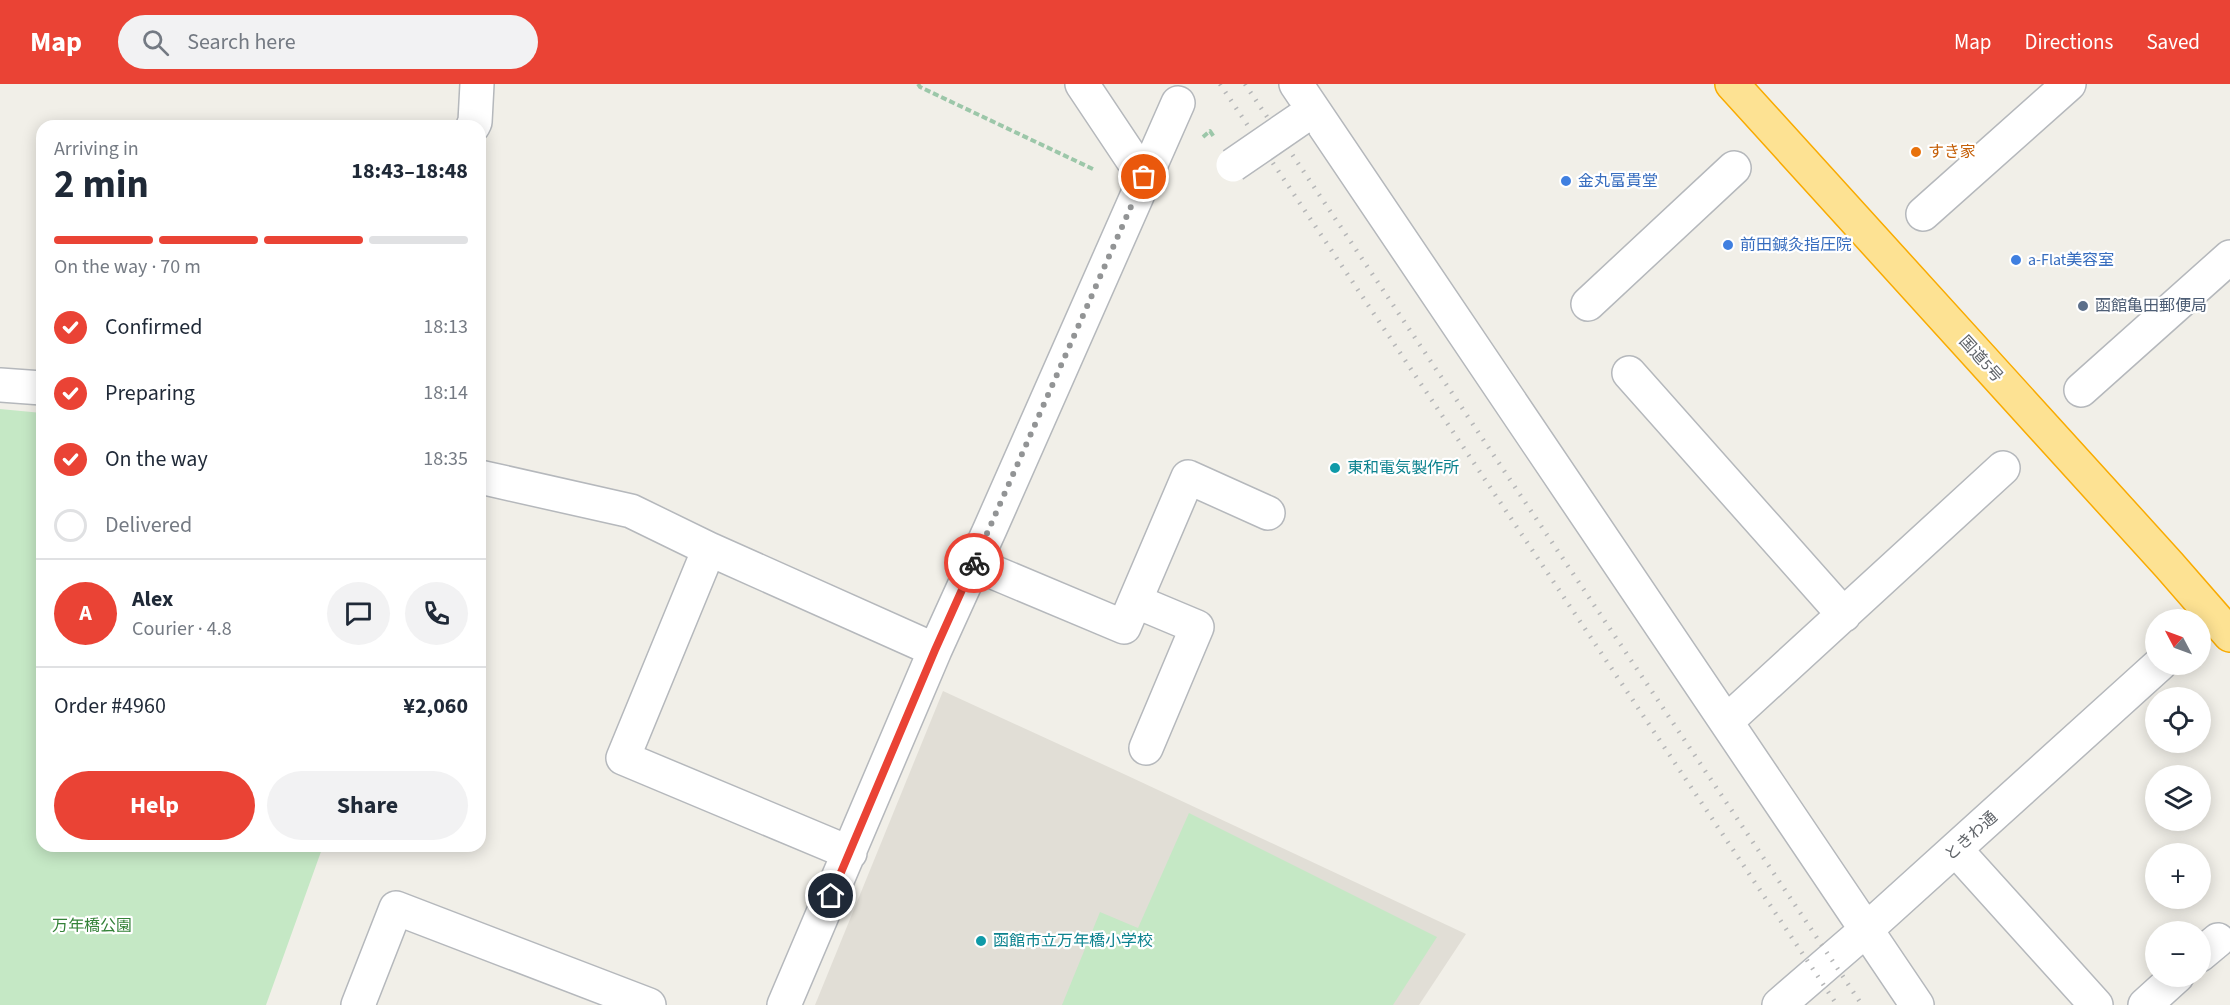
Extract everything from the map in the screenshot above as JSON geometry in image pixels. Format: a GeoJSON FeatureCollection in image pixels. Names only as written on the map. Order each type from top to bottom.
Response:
{"type":"FeatureCollection","features":[{"type":"Feature","properties":{"kind":"highway","name":"国道5号"},"geometry":{"type":"LineString","coordinates":[[1732,84],[2169,565],[2215,626]]}},
{"type":"Feature","properties":{"kind":"street"},"geometry":{"type":"LineString","coordinates":[[475,120],[477,84]]}},
{"type":"Feature","properties":{"kind":"street"},"geometry":{"type":"LineString","coordinates":[[1082,84],[1144,177]]}},
{"type":"Feature","properties":{"kind":"street"},"geometry":{"type":"LineString","coordinates":[[1296,84],[1917,1005]]}},
{"type":"Feature","properties":{"kind":"street"},"geometry":{"type":"LineString","coordinates":[[1923,214],[2069,84]]}},
{"type":"Feature","properties":{"kind":"street"},"geometry":{"type":"LineString","coordinates":[[784,1005],[935,650],[1178,104]]}},
{"type":"Feature","properties":{"kind":"street"},"geometry":{"type":"LineString","coordinates":[[1233,165],[1300,119]]}},
{"type":"Feature","properties":{"kind":"street"},"geometry":{"type":"LineString","coordinates":[[1588,304],[1734,168]]}},
{"type":"Feature","properties":{"kind":"street"},"geometry":{"type":"LineString","coordinates":[[2081,390],[2230,256]]}},
{"type":"Feature","properties":{"kind":"street"},"geometry":{"type":"LineString","coordinates":[[1629,373],[1844,615]]}},
{"type":"Feature","properties":{"kind":"street"},"geometry":{"type":"LineString","coordinates":[[0,385],[36,388]]}},
{"type":"Feature","properties":{"kind":"street"},"geometry":{"type":"LineString","coordinates":[[1727,721],[2003,468]]}},
{"type":"Feature","properties":{"kind":"street"},"geometry":{"type":"LineString","coordinates":[[974,564],[1124,627],[1188,477],[1268,513]]}},
{"type":"Feature","properties":{"kind":"street"},"geometry":{"type":"LineString","coordinates":[[486,478],[631,511],[709,549],[935,650]]}},
{"type":"Feature","properties":{"kind":"street"},"geometry":{"type":"LineString","coordinates":[[709,549],[623,758],[850,853]]}},
{"type":"Feature","properties":{"kind":"street"},"geometry":{"type":"LineString","coordinates":[[1135,601],[1197,627],[1146,748]]}},
{"type":"Feature","properties":{"kind":"street","name":"ときわ通"},"geometry":{"type":"LineString","coordinates":[[1779,1005],[1956,850],[2148,675]]}},
{"type":"Feature","properties":{"kind":"street"},"geometry":{"type":"LineString","coordinates":[[1956,850],[2092,1004]]}},
{"type":"Feature","properties":{"kind":"street"},"geometry":{"type":"LineString","coordinates":[[358,1005],[396,908],[649,1005]]}},
{"type":"Feature","properties":{"kind":"street"},"geometry":{"type":"LineString","coordinates":[[2145,1005],[2165,987]]}},
{"type":"Feature","properties":{"kind":"path"},"geometry":{"type":"LineString","coordinates":[[918,84],[920,87],[1101,172]]}},
{"type":"Feature","properties":{"kind":"shaded area"},"geometry":{"type":"Polygon","coordinates":[[[943,691],[1466,934],[1419,1005],[815,1005],[943,691]]]}},
{"type":"Feature","properties":{"kind":"green space","name":"万年橋公園"},"geometry":{"type":"Polygon","coordinates":[[[0,409],[36,412],[36,852],[321,852],[266,1005],[0,1005],[0,409]]]}},
{"type":"Feature","properties":{"kind":"green space"},"geometry":{"type":"Polygon","coordinates":[[[1189,813],[1437,937],[1393,1005],[1062,1005],[1100,912],[1138,928],[1189,813]]]}},
{"type":"Feature","properties":{"kind":"railway"},"geometry":{"type":"LineString","coordinates":[[1220,84],[1837,1005]]}},
{"type":"Feature","properties":{"kind":"railway"},"geometry":{"type":"LineString","coordinates":[[1245,84],[1862,1005]]}},
{"type":"Feature","properties":{"kind":"way so far"},"geometry":{"type":"LineString","coordinates":[[974,563],[1144,177]]}},
{"type":"Feature","properties":{"kind":"place","name":"すき家"},"geometry":{"type":"Point","coordinates":[1916,152]}},
{"type":"Feature","properties":{"kind":"place","name":"金丸富貴堂"},"geometry":{"type":"Point","coordinates":[1566,181]}},
{"type":"Feature","properties":{"kind":"place","name":"前田鍼灸指圧院"},"geometry":{"type":"Point","coordinates":[1728,245]}},
{"type":"Feature","properties":{"kind":"place","name":"a-Flat美容室"},"geometry":{"type":"Point","coordinates":[2016,260]}},
{"type":"Feature","properties":{"kind":"place","name":"函館亀田郵便局"},"geometry":{"type":"Point","coordinates":[2083,306]}},
{"type":"Feature","properties":{"kind":"place","name":"東和電気製作所"},"geometry":{"type":"Point","coordinates":[1335,468]}},
{"type":"Feature","properties":{"kind":"place","name":"函館市立万年橋小学校"},"geometry":{"type":"Point","coordinates":[981,941]}},
{"type":"Feature","properties":{"kind":"route"},"geometry":{"type":"LineString","coordinates":[[831,896],[974,563]]}}]}
